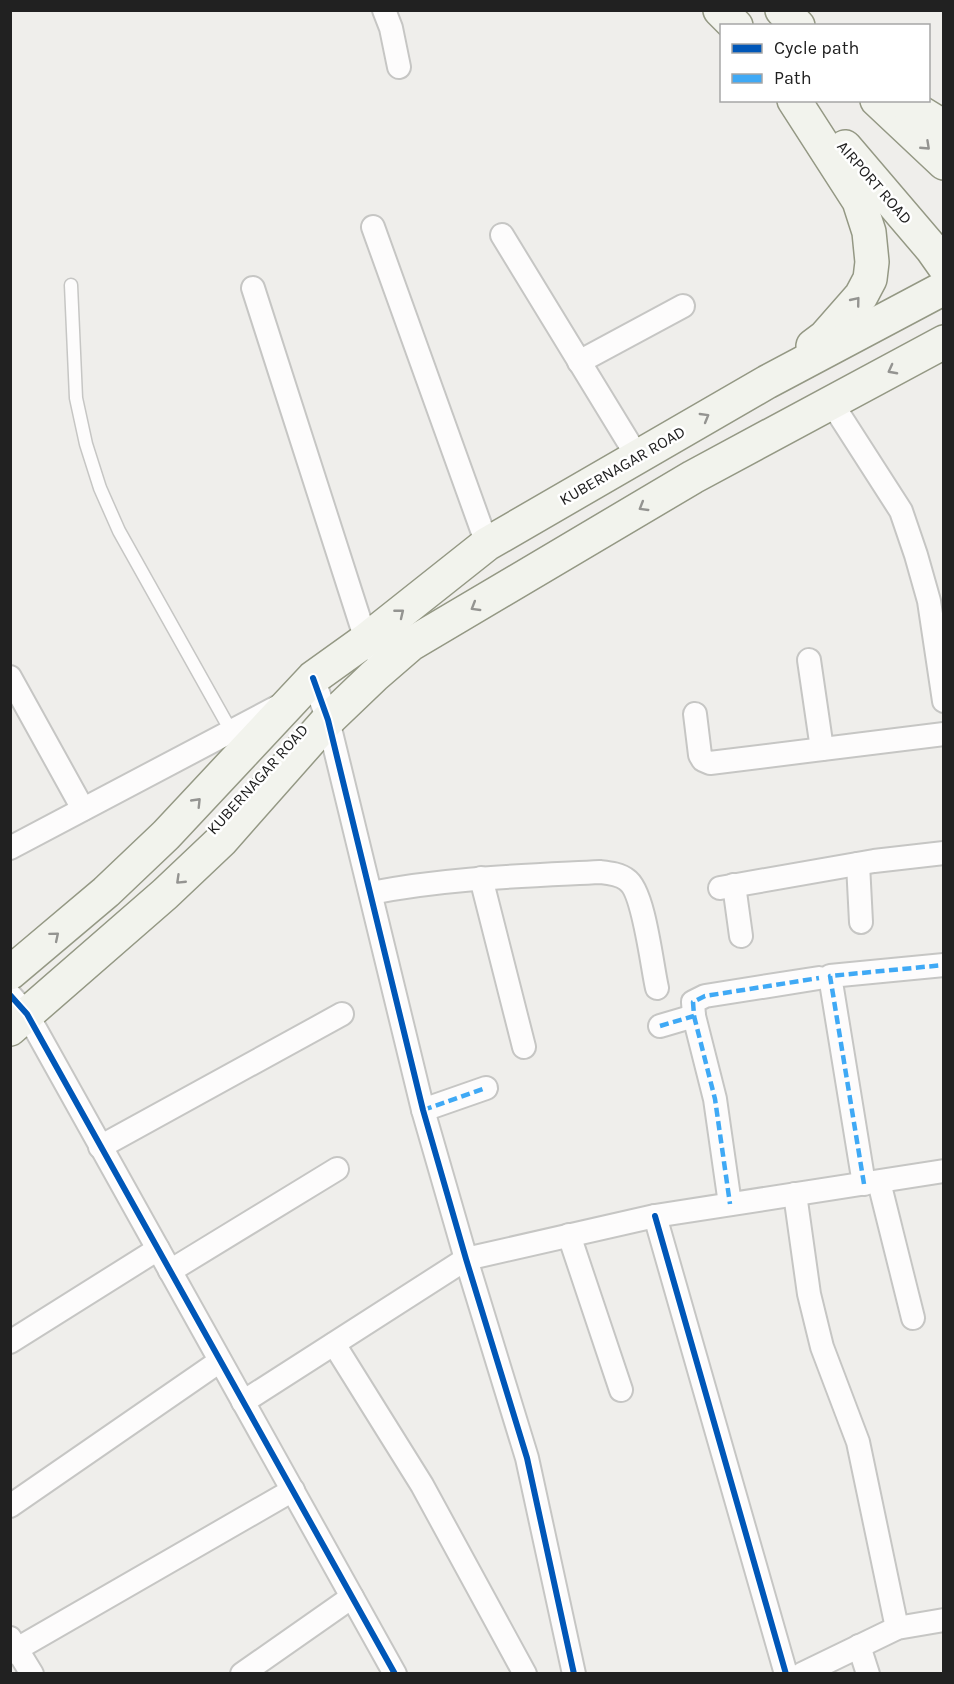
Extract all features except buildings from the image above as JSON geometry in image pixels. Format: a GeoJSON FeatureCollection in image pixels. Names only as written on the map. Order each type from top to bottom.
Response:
{"type":"FeatureCollection","features":[{"type":"Feature","properties":{"kind":"main road"},"geometry":{"type":"LineString","coordinates":[[720,10],[734,24]]}},
{"type":"Feature","properties":{"kind":"main road"},"geometry":{"type":"LineString","coordinates":[[782,10],[796,24]]}},
{"type":"Feature","properties":{"kind":"main road"},"geometry":{"type":"LineString","coordinates":[[767,382],[825,337],[861,296],[870,279],[872,262],[869,231],[859,201],[795,102]]}},
{"type":"Feature","properties":{"kind":"main road","name":"AIRPORT ROAD"},"geometry":{"type":"LineString","coordinates":[[807,102],[944,266]]}},
{"type":"Feature","properties":{"kind":"main road"},"geometry":{"type":"LineString","coordinates":[[879,102],[944,163]]}},
{"type":"Feature","properties":{"kind":"main road"},"geometry":{"type":"LineString","coordinates":[[903,102],[944,127]]}},
{"type":"Feature","properties":{"kind":"main road","name":"KUBERNAGAR ROAD"},"geometry":{"type":"LineString","coordinates":[[10,974],[106,892],[166,835],[304,687],[487,544],[767,382],[944,288]]}},
{"type":"Feature","properties":{"kind":"main road","name":"KUBERNAGAR ROAD"},"geometry":{"type":"LineString","coordinates":[[16,1013],[165,894],[221,841],[328,720],[411,645],[693,477],[944,342]]}},
{"type":"Feature","properties":{"kind":"street"},"geometry":{"type":"LineString","coordinates":[[384,10],[399,67]]}},
{"type":"Feature","properties":{"kind":"street"},"geometry":{"type":"LineString","coordinates":[[373,227],[487,544]]}},
{"type":"Feature","properties":{"kind":"street"},"geometry":{"type":"LineString","coordinates":[[502,235],[637,456]]}},
{"type":"Feature","properties":{"kind":"street"},"geometry":{"type":"LineString","coordinates":[[253,288],[366,640],[384,667]]}},
{"type":"Feature","properties":{"kind":"street"},"geometry":{"type":"LineString","coordinates":[[579,362],[683,306]]}},
{"type":"Feature","properties":{"kind":"street"},"geometry":{"type":"LineString","coordinates":[[831,402],[901,512],[916,555],[936,600],[944,701]]}},
{"type":"Feature","properties":{"kind":"street"},"geometry":{"type":"LineString","coordinates":[[809,660],[822,749]]}},
{"type":"Feature","properties":{"kind":"street"},"geometry":{"type":"LineString","coordinates":[[10,677],[83,809]]}},
{"type":"Feature","properties":{"kind":"street"},"geometry":{"type":"LineString","coordinates":[[13,839],[83,809],[231,731],[304,687],[328,720],[423,1110],[465,1259],[527,1458],[571,1672]]}},
{"type":"Feature","properties":{"kind":"street"},"geometry":{"type":"LineString","coordinates":[[695,714],[700,755],[703,760],[710,763],[944,734]]}},
{"type":"Feature","properties":{"kind":"street"},"geometry":{"type":"LineString","coordinates":[[741,936],[727,887],[858,864],[944,853]]}},
{"type":"Feature","properties":{"kind":"street"},"geometry":{"type":"LineString","coordinates":[[858,864],[861,922]]}},
{"type":"Feature","properties":{"kind":"street"},"geometry":{"type":"LineString","coordinates":[[371,893],[404,886],[481,878],[600,872],[617,875],[629,880],[640,900],[657,988]]}},
{"type":"Feature","properties":{"kind":"street"},"geometry":{"type":"LineString","coordinates":[[481,878],[524,1047]]}},
{"type":"Feature","properties":{"kind":"street"},"geometry":{"type":"LineString","coordinates":[[913,1318],[871,1183],[830,976],[944,965]]}},
{"type":"Feature","properties":{"kind":"street"},"geometry":{"type":"LineString","coordinates":[[730,1204],[715,1099],[694,1016],[693,1002],[705,996],[819,978]]}},
{"type":"Feature","properties":{"kind":"street"},"geometry":{"type":"LineString","coordinates":[[16,1013],[100,1147],[395,1674]]}},
{"type":"Feature","properties":{"kind":"street"},"geometry":{"type":"LineString","coordinates":[[100,1147],[342,1014]]}},
{"type":"Feature","properties":{"kind":"street"},"geometry":{"type":"LineString","coordinates":[[660,1026],[694,1016]]}},
{"type":"Feature","properties":{"kind":"street"},"geometry":{"type":"LineString","coordinates":[[423,1110],[486,1088]]}},
{"type":"Feature","properties":{"kind":"street"},"geometry":{"type":"LineString","coordinates":[[170,1271],[337,1169]]}},
{"type":"Feature","properties":{"kind":"street"},"geometry":{"type":"LineString","coordinates":[[243,1402],[465,1259],[655,1216],[944,1172]]}},
{"type":"Feature","properties":{"kind":"street"},"geometry":{"type":"LineString","coordinates":[[795,1194],[809,1294],[822,1347],[858,1442],[897,1628]]}},
{"type":"Feature","properties":{"kind":"street"},"geometry":{"type":"LineString","coordinates":[[655,1216],[786,1674]]}},
{"type":"Feature","properties":{"kind":"street"},"geometry":{"type":"LineString","coordinates":[[569,1235],[621,1390]]}},
{"type":"Feature","properties":{"kind":"street"},"geometry":{"type":"LineString","coordinates":[[10,1342],[158,1249]]}},
{"type":"Feature","properties":{"kind":"street"},"geometry":{"type":"LineString","coordinates":[[334,1344],[422,1485],[525,1674]]}},
{"type":"Feature","properties":{"kind":"street"},"geometry":{"type":"LineString","coordinates":[[10,1506],[220,1361]]}},
{"type":"Feature","properties":{"kind":"street"},"geometry":{"type":"LineString","coordinates":[[32,1674],[13,1646],[293,1490]]}},
{"type":"Feature","properties":{"kind":"street"},"geometry":{"type":"LineString","coordinates":[[242,1674],[352,1597]]}},
{"type":"Feature","properties":{"kind":"street"},"geometry":{"type":"LineString","coordinates":[[802,1674],[897,1628],[944,1620]]}},
{"type":"Feature","properties":{"kind":"street"},"geometry":{"type":"LineString","coordinates":[[859,1647],[868,1674]]}},
{"type":"Feature","properties":{"kind":"lane"},"geometry":{"type":"LineString","coordinates":[[71,285],[76,398],[86,444],[100,488],[120,531],[231,731]]}},
{"type":"Feature","properties":{"kind":"marked path"},"geometry":{"type":"LineString","coordinates":[[864,1184],[830,976],[944,965]]}},
{"type":"Feature","properties":{"kind":"marked path"},"geometry":{"type":"LineString","coordinates":[[660,1026],[694,1016],[693,1002],[705,996],[819,978]]}},
{"type":"Feature","properties":{"kind":"marked path"},"geometry":{"type":"LineString","coordinates":[[694,1016],[715,1099],[730,1204]]}},
{"type":"Feature","properties":{"kind":"marked path"},"geometry":{"type":"LineString","coordinates":[[423,1110],[486,1088]]}},
{"type":"Feature","properties":{"kind":"cycle path"},"geometry":{"type":"LineString","coordinates":[[313,678],[328,720],[423,1110],[527,1458],[574,1674]]}},
{"type":"Feature","properties":{"kind":"cycle path"},"geometry":{"type":"LineString","coordinates":[[10,995],[27,1014],[395,1674]]}},
{"type":"Feature","properties":{"kind":"cycle path"},"geometry":{"type":"LineString","coordinates":[[655,1216],[786,1674]]}}]}
